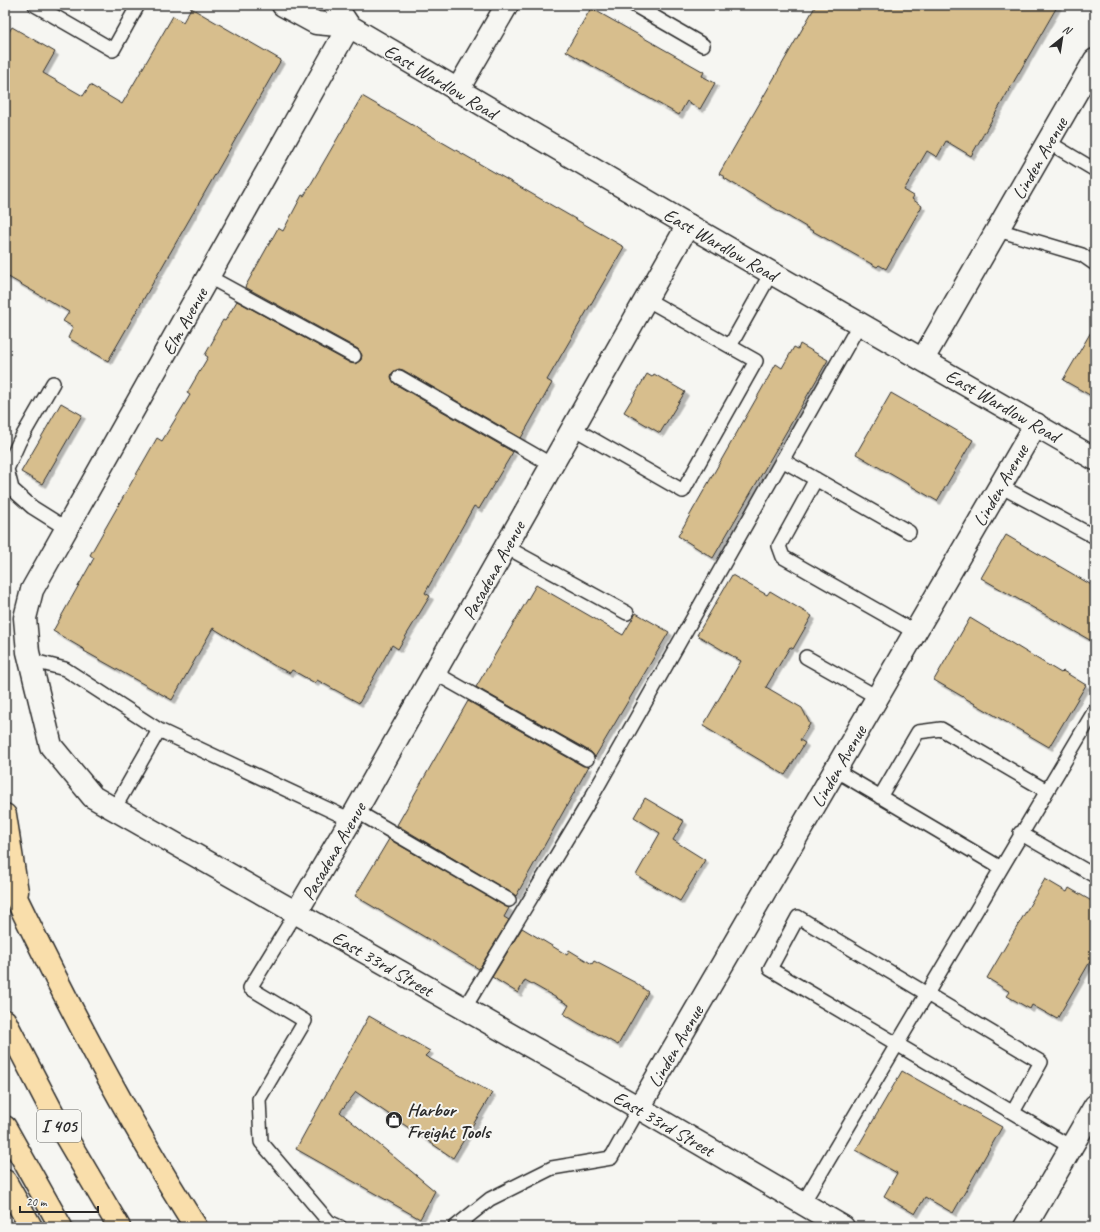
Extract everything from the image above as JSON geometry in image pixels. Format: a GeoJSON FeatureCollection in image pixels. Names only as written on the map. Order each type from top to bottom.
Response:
{"type":"FeatureCollection","features":[{"type":"Feature","properties":{"kind":"highway"},"geometry":{"type":"LineString","coordinates":[[5,815],[20,905]]}},
{"type":"Feature","properties":{"kind":"highway"},"geometry":{"type":"LineString","coordinates":[[5,875],[96,1056],[157,1165],[196,1227]]}},
{"type":"Feature","properties":{"kind":"highway","name":"I 405"},"geometry":{"type":"LineString","coordinates":[[5,1021],[59,1125],[119,1227]]}},
{"type":"Feature","properties":{"kind":"highway"},"geometry":{"type":"LineString","coordinates":[[5,1127],[61,1227]]}},
{"type":"Feature","properties":{"kind":"highway"},"geometry":{"type":"LineString","coordinates":[[5,1181],[31,1227]]}},
{"type":"Feature","properties":{"kind":"street","name":"East Wardlow Road"},"geometry":{"type":"LineString","coordinates":[[283,5],[316,23],[349,26]]}},
{"type":"Feature","properties":{"kind":"street","name":"East Wardlow Road"},"geometry":{"type":"LineString","coordinates":[[334,5],[349,26],[457,91],[1095,459]]}},
{"type":"Feature","properties":{"kind":"street"},"geometry":{"type":"LineString","coordinates":[[457,91],[507,5]]}},
{"type":"Feature","properties":{"kind":"street","name":"Elm Avenue"},"geometry":{"type":"LineString","coordinates":[[25,618],[32,590],[349,26]]}},
{"type":"Feature","properties":{"kind":"street","name":"Linden Avenue"},"geometry":{"type":"LineString","coordinates":[[923,359],[1095,60]]}},
{"type":"Feature","properties":{"kind":"street","name":"Pasadena Avenue"},"geometry":{"type":"LineString","coordinates":[[296,913],[354,816],[688,225]]}},
{"type":"Feature","properties":{"kind":"street","name":"Linden Avenue"},"geometry":{"type":"LineString","coordinates":[[639,1108],[1036,424]]}},
{"type":"Feature","properties":{"kind":"street","name":"East 33rd Street"},"geometry":{"type":"LineString","coordinates":[[25,618],[30,660],[51,746],[93,797],[639,1108],[843,1227]]}},
{"type":"Feature","properties":{"kind":"street"},"geometry":{"type":"LineString","coordinates":[[1025,1227],[1095,1106]]}},
{"type":"Feature","properties":{"kind":"lane"},"geometry":{"type":"LineString","coordinates":[[35,5],[113,50],[138,5]]}},
{"type":"Feature","properties":{"kind":"lane"},"geometry":{"type":"LineString","coordinates":[[634,5],[703,45]]}},
{"type":"Feature","properties":{"kind":"lane"},"geometry":{"type":"LineString","coordinates":[[1048,142],[1095,170]]}},
{"type":"Feature","properties":{"kind":"lane"},"geometry":{"type":"LineString","coordinates":[[998,230],[1082,255],[1095,264]]}},
{"type":"Feature","properties":{"kind":"lane"},"geometry":{"type":"LineString","coordinates":[[730,346],[771,273]]}},
{"type":"Feature","properties":{"kind":"lane"},"geometry":{"type":"LineString","coordinates":[[209,276],[354,356]]}},
{"type":"Feature","properties":{"kind":"lane"},"geometry":{"type":"LineString","coordinates":[[573,428],[683,491],[756,361],[646,299]]}},
{"type":"Feature","properties":{"kind":"lane"},"geometry":{"type":"LineString","coordinates":[[464,1009],[590,800],[860,323]]}},
{"type":"Feature","properties":{"kind":"lane"},"geometry":{"type":"LineString","coordinates":[[399,377],[552,465]]}},
{"type":"Feature","properties":{"kind":"lane"},"geometry":{"type":"LineString","coordinates":[[53,382],[6,468],[12,489],[32,507],[67,529]]}},
{"type":"Feature","properties":{"kind":"lane"},"geometry":{"type":"LineString","coordinates":[[782,460],[909,532]]}},
{"type":"Feature","properties":{"kind":"lane"},"geometry":{"type":"LineString","coordinates":[[816,479],[779,546],[783,557],[915,632]]}},
{"type":"Feature","properties":{"kind":"lane"},"geometry":{"type":"LineString","coordinates":[[1000,486],[1095,537]]}},
{"type":"Feature","properties":{"kind":"lane"},"geometry":{"type":"LineString","coordinates":[[506,547],[627,613]]}},
{"type":"Feature","properties":{"kind":"lane"},"geometry":{"type":"LineString","coordinates":[[806,657],[877,697]]}},
{"type":"Feature","properties":{"kind":"lane"},"geometry":{"type":"LineString","coordinates":[[30,660],[65,669],[159,730],[354,816],[509,900]]}},
{"type":"Feature","properties":{"kind":"lane"},"geometry":{"type":"LineString","coordinates":[[435,673],[587,759]]}},
{"type":"Feature","properties":{"kind":"lane"},"geometry":{"type":"LineString","coordinates":[[803,1203],[1020,834],[1047,792],[1095,710]]}},
{"type":"Feature","properties":{"kind":"lane"},"geometry":{"type":"LineString","coordinates":[[880,797],[918,732],[941,729],[1047,792]]}},
{"type":"Feature","properties":{"kind":"lane"},"geometry":{"type":"LineString","coordinates":[[114,810],[159,730]]}},
{"type":"Feature","properties":{"kind":"lane"},"geometry":{"type":"LineString","coordinates":[[835,770],[1001,868]]}},
{"type":"Feature","properties":{"kind":"lane"},"geometry":{"type":"LineString","coordinates":[[1020,834],[1095,876]]}},
{"type":"Feature","properties":{"kind":"lane"},"geometry":{"type":"LineString","coordinates":[[296,913],[250,988],[305,1021],[259,1099],[262,1142],[329,1222],[340,1227]]}},
{"type":"Feature","properties":{"kind":"lane"},"geometry":{"type":"LineString","coordinates":[[1013,1112],[1041,1062],[798,917],[770,969],[898,1043],[1071,1147]]}},
{"type":"Feature","properties":{"kind":"lane"},"geometry":{"type":"LineString","coordinates":[[455,1227],[490,1199],[552,1168],[611,1158],[639,1108]]}},
{"type":"Feature","properties":{"kind":"building"},"geometry":{"type":"Polygon","coordinates":[[[816,5],[1058,5],[971,156],[946,141],[937,157],[927,151],[904,190],[914,196],[912,199],[922,206],[886,269],[879,265],[877,267],[816,233],[719,174],[816,5]]]}},
{"type":"Feature","properties":{"kind":"building"},"geometry":{"type":"Polygon","coordinates":[[[191,8],[281,60],[108,361],[68,338],[73,327],[63,321],[69,312],[5,275],[5,38],[12,27],[55,52],[43,73],[83,96],[90,85],[122,104],[173,16],[183,22],[191,8]]]}},
{"type":"Feature","properties":{"kind":"building"},"geometry":{"type":"Polygon","coordinates":[[[591,8],[704,72],[702,76],[715,83],[700,109],[687,101],[679,115],[566,51],[591,8]]]}},
{"type":"Feature","properties":{"kind":"building"},"geometry":{"type":"Polygon","coordinates":[[[362,96],[624,247],[547,380],[552,383],[521,438],[403,370],[399,369],[392,373],[391,377],[395,384],[513,452],[479,509],[474,506],[425,593],[430,596],[398,649],[392,645],[359,703],[317,680],[315,683],[292,670],[290,673],[275,666],[213,628],[172,700],[84,651],[85,650],[53,631],[94,558],[90,555],[157,438],[162,441],[190,395],[187,393],[208,357],[205,355],[214,339],[213,337],[237,301],[350,363],[355,364],[361,360],[362,355],[358,349],[245,287],[278,228],[283,231],[302,195],[304,196],[362,96]]]}},
{"type":"Feature","properties":{"kind":"building"},"geometry":{"type":"Polygon","coordinates":[[[1095,325],[1095,398],[1063,380],[1095,325]]]}},
{"type":"Feature","properties":{"kind":"building"},"geometry":{"type":"Polygon","coordinates":[[[800,344],[828,360],[713,558],[678,536],[776,364],[782,368],[794,347],[798,349],[800,344]]]}},
{"type":"Feature","properties":{"kind":"building"},"geometry":{"type":"Polygon","coordinates":[[[647,374],[652,377],[654,374],[685,392],[660,433],[624,412],[647,374]]]}},
{"type":"Feature","properties":{"kind":"building"},"geometry":{"type":"Polygon","coordinates":[[[891,393],[973,440],[937,501],[856,454],[891,393]]]}},
{"type":"Feature","properties":{"kind":"building"},"geometry":{"type":"Polygon","coordinates":[[[61,403],[82,415],[42,484],[21,472],[61,403]]]}},
{"type":"Feature","properties":{"kind":"building"},"geometry":{"type":"Polygon","coordinates":[[[1006,535],[1095,587],[1095,643],[981,578],[1006,535]]]}},
{"type":"Feature","properties":{"kind":"building"},"geometry":{"type":"Polygon","coordinates":[[[732,575],[767,595],[770,591],[812,616],[793,649],[790,647],[766,687],[802,708],[810,724],[800,740],[805,743],[785,775],[703,726],[741,661],[697,635],[732,575]]]}},
{"type":"Feature","properties":{"kind":"building"},"geometry":{"type":"Polygon","coordinates":[[[536,585],[623,635],[636,613],[669,632],[595,757],[591,752],[476,687],[536,585]]]}},
{"type":"Feature","properties":{"kind":"building"},"geometry":{"type":"Polygon","coordinates":[[[970,618],[1061,673],[1063,671],[1086,685],[1049,747],[934,680],[970,618]]]}},
{"type":"Feature","properties":{"kind":"building"},"geometry":{"type":"Polygon","coordinates":[[[468,701],[583,766],[589,766],[516,896],[397,825],[468,701]]]}},
{"type":"Feature","properties":{"kind":"building"},"geometry":{"type":"Polygon","coordinates":[[[645,798],[684,821],[673,840],[705,860],[680,901],[636,875],[660,833],[634,817],[645,798]]]}},
{"type":"Feature","properties":{"kind":"building"},"geometry":{"type":"Polygon","coordinates":[[[389,839],[509,908],[504,917],[509,920],[479,969],[355,896],[389,839]]]}},
{"type":"Feature","properties":{"kind":"building"},"geometry":{"type":"Polygon","coordinates":[[[1045,879],[1067,892],[1069,888],[1095,903],[1095,953],[1057,1019],[1032,1005],[1030,1009],[1007,996],[1010,992],[987,978],[1045,879]]]}},
{"type":"Feature","properties":{"kind":"building"},"geometry":{"type":"Polygon","coordinates":[[[522,928],[567,955],[569,950],[592,964],[594,961],[636,983],[648,992],[618,1045],[564,1014],[569,1005],[525,980],[518,993],[492,977],[522,928]]]}},
{"type":"Feature","properties":{"kind":"building","name":"Harbor Freight Tools"},"geometry":{"type":"Polygon","coordinates":[[[369,1016],[430,1051],[425,1056],[492,1093],[453,1158],[356,1092],[340,1112],[435,1191],[420,1219],[296,1149],[369,1016]]]}},
{"type":"Feature","properties":{"kind":"building"},"geometry":{"type":"Polygon","coordinates":[[[902,1071],[1002,1127],[953,1213],[925,1197],[915,1214],[884,1196],[897,1173],[856,1150],[902,1071]]]}},
{"type":"Feature","properties":{"kind":"place","name":"Harbor Freight Tools"},"geometry":{"type":"Point","coordinates":[394,1120]}}]}
